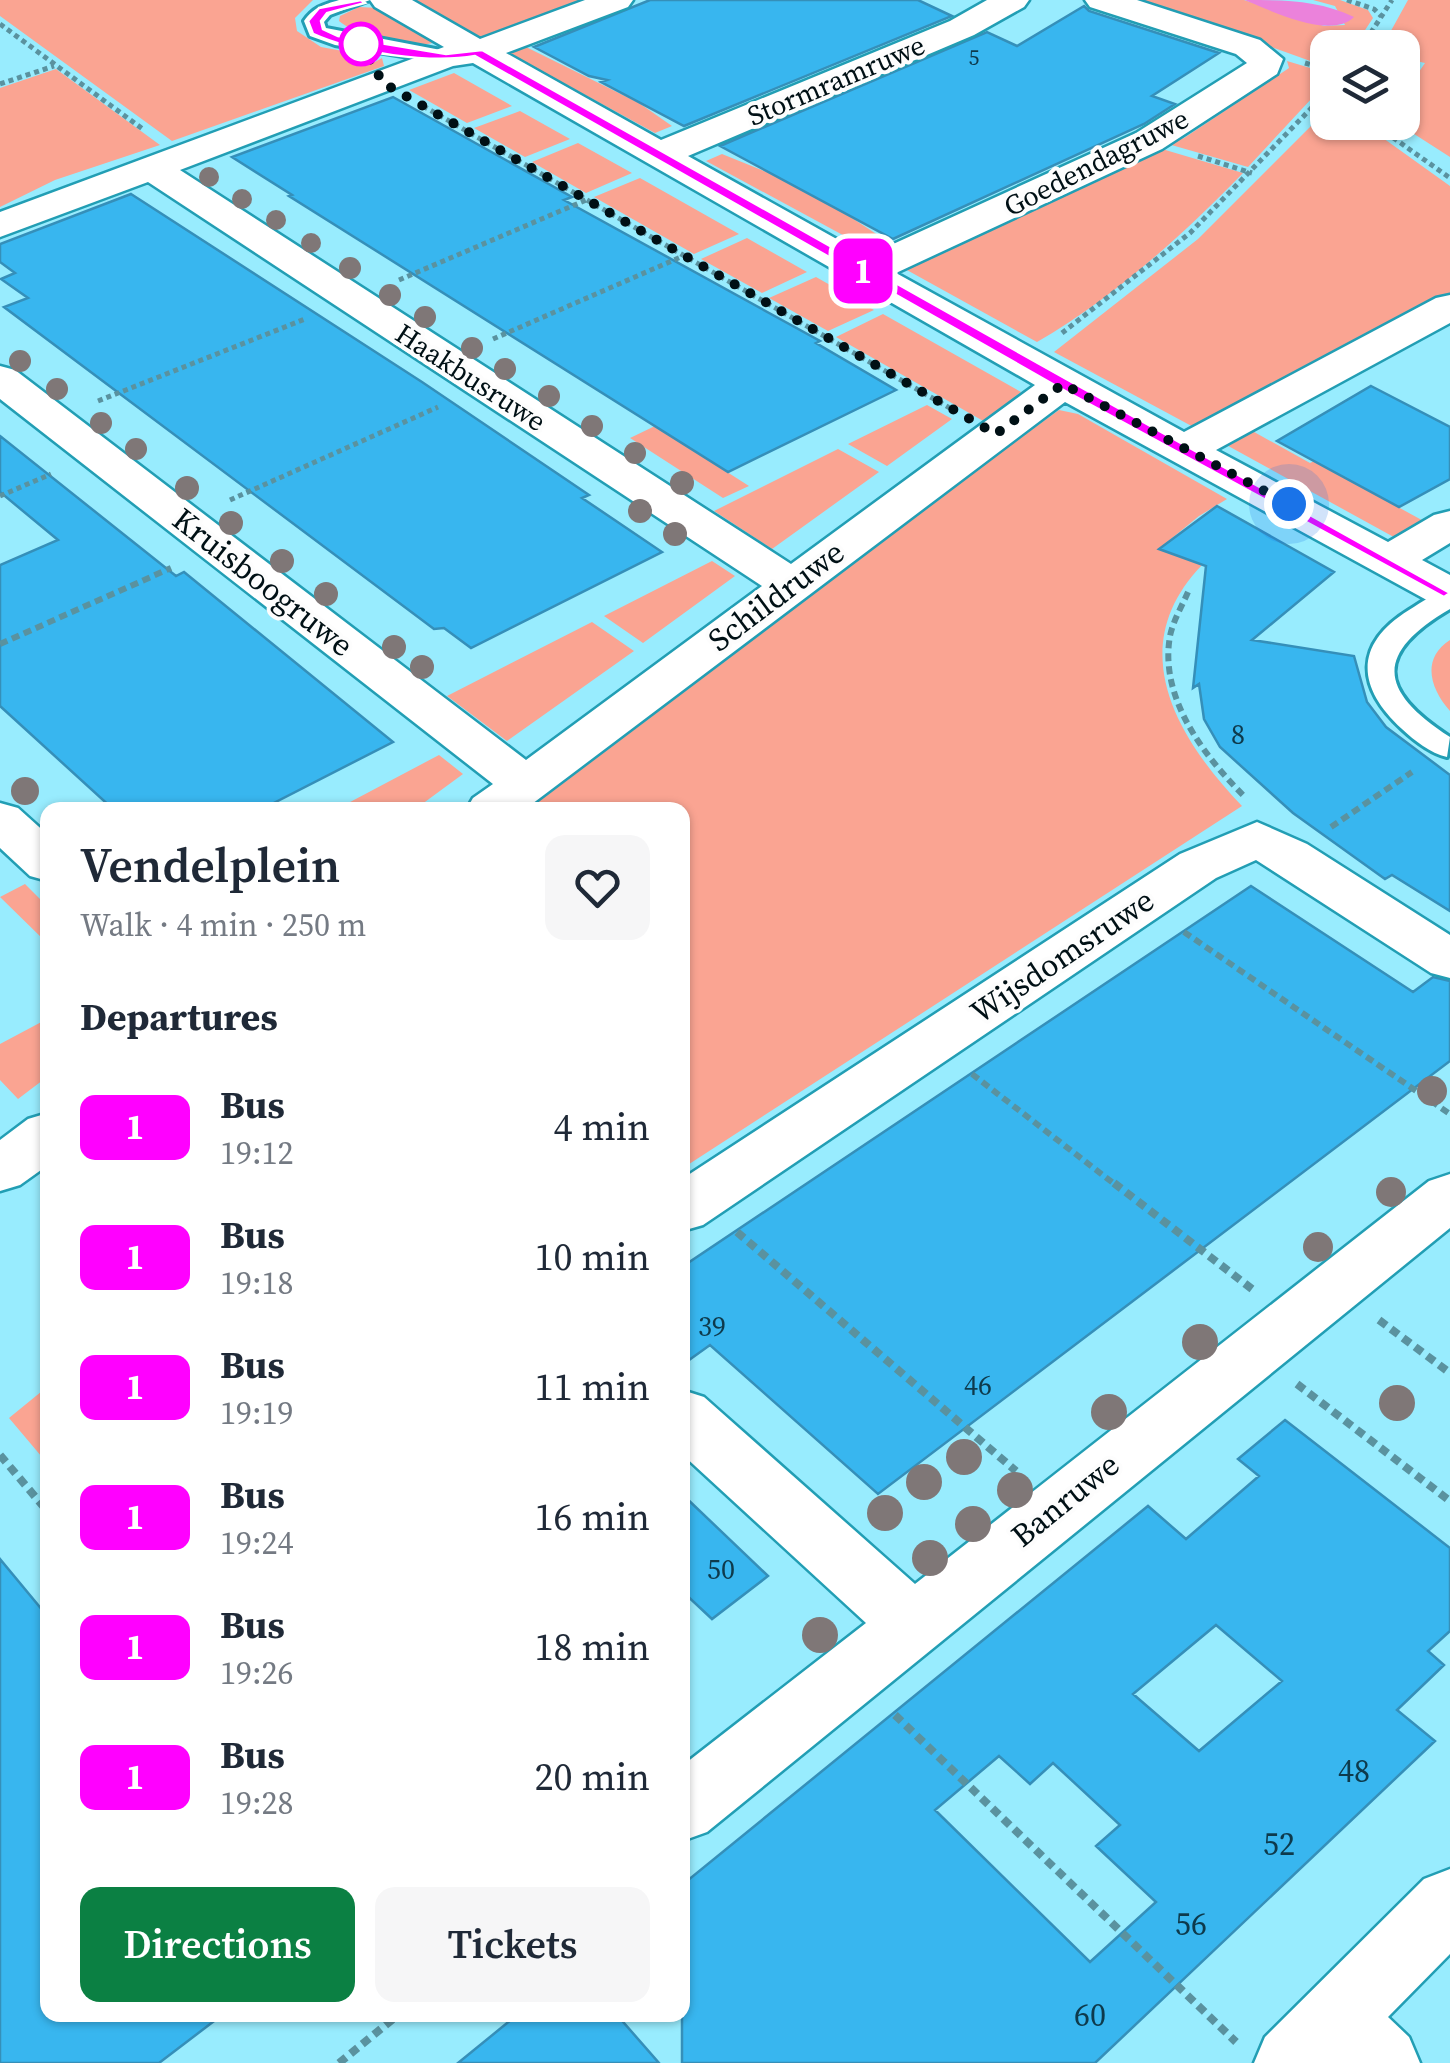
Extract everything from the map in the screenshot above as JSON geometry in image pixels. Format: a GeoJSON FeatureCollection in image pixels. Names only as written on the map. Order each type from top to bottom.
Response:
{"type":"FeatureCollection","features":[{"type":"Feature","properties":{"kind":"street"},"geometry":{"type":"LineString","coordinates":[[387,0],[462,55],[658,155],[1063,384],[1188,448],[1450,596]]}},
{"type":"Feature","properties":{"kind":"street"},"geometry":{"type":"LineString","coordinates":[[0,225],[616,0]]}},
{"type":"Feature","properties":{"kind":"street","name":"Stormramruwe"},"geometry":{"type":"LineString","coordinates":[[658,155],[962,28],[1012,0]]}},
{"type":"Feature","properties":{"kind":"street","name":"Goedendagruwe"},"geometry":{"type":"LineString","coordinates":[[865,272],[1149,141],[1265,66],[1265,60],[1248,47],[1102,0]]}},
{"type":"Feature","properties":{"kind":"street","name":"Haakbusruwe"},"geometry":{"type":"LineString","coordinates":[[167,162],[352,300],[790,584]]}},
{"type":"Feature","properties":{"kind":"street"},"geometry":{"type":"LineString","coordinates":[[1188,448],[1450,307]]}},
{"type":"Feature","properties":{"kind":"street","name":"Kruisboogruwe"},"geometry":{"type":"LineString","coordinates":[[0,379],[200,534],[508,797]]}},
{"type":"Feature","properties":{"kind":"street","name":"Schildruwe"},"geometry":{"type":"LineString","coordinates":[[508,797],[1063,384]]}},
{"type":"Feature","properties":{"kind":"street"},"geometry":{"type":"LineString","coordinates":[[1390,560],[1450,524]]}},
{"type":"Feature","properties":{"kind":"street"},"geometry":{"type":"LineString","coordinates":[[0,820],[40,857]]}},
{"type":"Feature","properties":{"kind":"street"},"geometry":{"type":"LineString","coordinates":[[1273,847],[1450,960]]}},
{"type":"Feature","properties":{"kind":"street","name":"Wijsdomsruwe"},"geometry":{"type":"LineString","coordinates":[[690,1203],[1214,858],[1273,847]]}},
{"type":"Feature","properties":{"kind":"street"},"geometry":{"type":"LineString","coordinates":[[0,1170],[40,1140]]}},
{"type":"Feature","properties":{"kind":"street","name":"Banruwe"},"geometry":{"type":"LineString","coordinates":[[690,1802],[1450,1196]]}},
{"type":"Feature","properties":{"kind":"street"},"geometry":{"type":"LineString","coordinates":[[690,1422],[912,1623]]}},
{"type":"Feature","properties":{"kind":"street"},"geometry":{"type":"LineString","coordinates":[[1313,2048],[1450,1903]]}},
{"type":"Feature","properties":{"kind":"lane"},"geometry":{"type":"LineString","coordinates":[[360,0],[323,11],[314,21],[318,32],[351,42],[462,55]]}},
{"type":"Feature","properties":{"kind":"lane"},"geometry":{"type":"LineString","coordinates":[[1447,748],[1411,726],[1392,705],[1383,686],[1380,665],[1386,646],[1399,630],[1450,596]]}},
{"type":"Feature","properties":{"kind":"path"},"geometry":{"type":"LineString","coordinates":[[1347,0],[1374,9],[1380,16]]}},
{"type":"Feature","properties":{"kind":"path"},"geometry":{"type":"LineString","coordinates":[[1371,30],[1392,0]]}},
{"type":"Feature","properties":{"kind":"path"},"geometry":{"type":"LineString","coordinates":[[0,24],[56,66],[167,162]]}},
{"type":"Feature","properties":{"kind":"path"},"geometry":{"type":"LineString","coordinates":[[0,84],[56,66]]}},
{"type":"Feature","properties":{"kind":"path"},"geometry":{"type":"LineString","coordinates":[[383,83],[996,434]]}},
{"type":"Feature","properties":{"kind":"path"},"geometry":{"type":"LineString","coordinates":[[1025,362],[1190,234],[1310,114]]}},
{"type":"Feature","properties":{"kind":"path"},"geometry":{"type":"LineString","coordinates":[[1397,140],[1450,178]]}},
{"type":"Feature","properties":{"kind":"path"},"geometry":{"type":"LineString","coordinates":[[52,419],[352,300],[587,200]]}},
{"type":"Feature","properties":{"kind":"path"},"geometry":{"type":"LineString","coordinates":[[444,360],[685,256]]}},
{"type":"Feature","properties":{"kind":"path"},"geometry":{"type":"LineString","coordinates":[[0,644],[484,386]]}},
{"type":"Feature","properties":{"kind":"path"},"geometry":{"type":"LineString","coordinates":[[1188,592],[1170,636],[1169,664],[1176,691],[1200,745],[1231,784],[1264,814],[1273,847],[1447,748]]}},
{"type":"Feature","properties":{"kind":"path"},"geometry":{"type":"LineString","coordinates":[[1142,903],[1450,1114]]}},
{"type":"Feature","properties":{"kind":"path"},"geometry":{"type":"LineString","coordinates":[[932,1043],[1333,1350],[1294,1382],[1450,1501]]}},
{"type":"Feature","properties":{"kind":"path"},"geometry":{"type":"LineString","coordinates":[[690,1203],[1058,1506]]}},
{"type":"Feature","properties":{"kind":"path"},"geometry":{"type":"LineString","coordinates":[[1373,1316],[1450,1373]]}},
{"type":"Feature","properties":{"kind":"path"},"geometry":{"type":"LineString","coordinates":[[0,1455],[40,1502]]}},
{"type":"Feature","properties":{"kind":"path"},"geometry":{"type":"LineString","coordinates":[[850,1672],[1313,2048]]}},
{"type":"Feature","properties":{"kind":"path"},"geometry":{"type":"LineString","coordinates":[[339,2063],[389,2022]]}},
{"type":"Feature","properties":{"kind":"shaded area"},"geometry":{"type":"Polygon","coordinates":[[[0,0],[313,0],[295,18],[297,31],[321,47],[359,54],[356,59],[375,62],[382,58],[384,66],[172,141],[0,16],[0,0]]]}},
{"type":"Feature","properties":{"kind":"shaded area"},"geometry":{"type":"Polygon","coordinates":[[[412,0],[583,0],[506,29],[503,37],[490,42],[412,0]]]}},
{"type":"Feature","properties":{"kind":"shaded area"},"geometry":{"type":"Polygon","coordinates":[[[1141,0],[1244,0],[1324,26],[1345,25],[1335,6],[1313,0],[1340,0],[1368,10],[1373,18],[1365,30],[1310,30],[1310,61],[1141,0]]]}},
{"type":"Feature","properties":{"kind":"shaded area"},"geometry":{"type":"Polygon","coordinates":[[[1245,0],[1314,4],[1354,17],[1331,26],[1316,25],[1245,0]]]}},
{"type":"Feature","properties":{"kind":"shaded area"},"geometry":{"type":"Polygon","coordinates":[[[1408,0],[1450,0],[1450,157],[1420,138],[1420,70],[1425,63],[1420,62],[1420,30],[1391,30],[1408,0]]]}},
{"type":"Feature","properties":{"kind":"shaded area"},"geometry":{"type":"Polygon","coordinates":[[[359,7],[379,8],[435,42],[414,45],[386,40],[339,21],[340,16],[359,7]]]}},
{"type":"Feature","properties":{"kind":"shaded area"},"geometry":{"type":"Polygon","coordinates":[[[522,45],[639,103],[672,126],[655,133],[505,51],[522,45]]]}},
{"type":"Feature","properties":{"kind":"shaded area"},"geometry":{"type":"Polygon","coordinates":[[[1287,61],[1310,68],[1310,100],[1248,167],[1168,144],[1184,138],[1289,68],[1287,61]]]}},
{"type":"Feature","properties":{"kind":"shaded area"},"geometry":{"type":"Polygon","coordinates":[[[56,69],[160,145],[55,180],[0,207],[0,88],[56,69]]]}},
{"type":"Feature","properties":{"kind":"shaded area"},"geometry":{"type":"Polygon","coordinates":[[[454,73],[512,106],[467,123],[409,90],[454,73]]]}},
{"type":"Feature","properties":{"kind":"shaded area"},"geometry":{"type":"Polygon","coordinates":[[[520,111],[570,139],[525,157],[474,128],[520,111]]]}},
{"type":"Feature","properties":{"kind":"shaded area"},"geometry":{"type":"Polygon","coordinates":[[[1310,127],[1310,140],[1386,140],[1450,186],[1450,295],[1199,430],[1054,352],[1198,239],[1310,127]]]}},
{"type":"Feature","properties":{"kind":"shaded area"},"geometry":{"type":"Polygon","coordinates":[[[578,143],[632,173],[586,193],[532,162],[578,143]]]}},
{"type":"Feature","properties":{"kind":"shaded area"},"geometry":{"type":"Polygon","coordinates":[[[1162,149],[1243,173],[1146,265],[1037,342],[896,264],[932,258],[1162,149]]]}},
{"type":"Feature","properties":{"kind":"shaded area"},"geometry":{"type":"Polygon","coordinates":[[[722,154],[769,173],[893,245],[876,253],[706,161],[722,154]]]}},
{"type":"Feature","properties":{"kind":"shaded area"},"geometry":{"type":"Polygon","coordinates":[[[640,178],[739,234],[694,254],[594,197],[640,178]]]}},
{"type":"Feature","properties":{"kind":"shaded area"},"geometry":{"type":"Polygon","coordinates":[[[747,238],[807,272],[762,293],[701,259],[747,238]]]}},
{"type":"Feature","properties":{"kind":"shaded area"},"geometry":{"type":"Polygon","coordinates":[[[816,277],[874,310],[828,331],[769,298],[816,277]]]}},
{"type":"Feature","properties":{"kind":"shaded area"},"geometry":{"type":"Polygon","coordinates":[[[883,314],[1021,392],[985,422],[836,337],[883,314]]]}},
{"type":"Feature","properties":{"kind":"shaded area"},"geometry":{"type":"Polygon","coordinates":[[[927,405],[952,419],[887,466],[848,444],[927,405]]]}},
{"type":"Feature","properties":{"kind":"shaded area"},"geometry":{"type":"Polygon","coordinates":[[[1059,410],[1078,414],[1227,499],[1160,548],[1202,565],[1178,596],[1166,628],[1163,659],[1168,690],[1180,721],[1197,751],[1242,806],[690,1163],[690,802],[517,802],[998,441],[1009,446],[1059,410]]]}},
{"type":"Feature","properties":{"kind":"shaded area"},"geometry":{"type":"Polygon","coordinates":[[[655,426],[749,486],[723,498],[630,438],[655,426]]]}},
{"type":"Feature","properties":{"kind":"shaded area"},"geometry":{"type":"Polygon","coordinates":[[[1247,428],[1429,524],[1401,541],[1221,442],[1247,428]]]}},
{"type":"Feature","properties":{"kind":"shaded area"},"geometry":{"type":"Polygon","coordinates":[[[838,449],[879,472],[772,549],[714,511],[838,449]]]}},
{"type":"Feature","properties":{"kind":"shaded area"},"geometry":{"type":"Polygon","coordinates":[[[712,561],[735,576],[643,643],[604,616],[712,561]]]}},
{"type":"Feature","properties":{"kind":"shaded area"},"geometry":{"type":"Polygon","coordinates":[[[592,622],[634,651],[507,741],[447,696],[592,622]]]}},
{"type":"Feature","properties":{"kind":"shaded area"},"geometry":{"type":"Polygon","coordinates":[[[1450,640],[1450,711],[1437,693],[1432,665],[1450,640]]]}},
{"type":"Feature","properties":{"kind":"shaded area"},"geometry":{"type":"Polygon","coordinates":[[[439,755],[463,774],[425,802],[350,802],[439,755]]]}},
{"type":"Feature","properties":{"kind":"shaded area"},"geometry":{"type":"Polygon","coordinates":[[[25,884],[40,899],[40,936],[0,897],[25,884]]]}},
{"type":"Feature","properties":{"kind":"shaded area"},"geometry":{"type":"Polygon","coordinates":[[[40,1023],[40,1082],[18,1099],[0,1080],[0,1044],[40,1023]]]}},
{"type":"Feature","properties":{"kind":"shaded area"},"geometry":{"type":"Polygon","coordinates":[[[40,1393],[40,1455],[9,1418],[40,1393]]]}},
{"type":"Feature","properties":{"kind":"building"},"geometry":{"type":"Polygon","coordinates":[[[650,0],[918,0],[952,16],[684,126],[601,82],[607,80],[589,76],[534,47],[650,0]]]}},
{"type":"Feature","properties":{"kind":"building"},"geometry":{"type":"Polygon","coordinates":[[[1084,6],[1089,11],[1219,53],[1152,96],[1175,104],[1144,124],[893,239],[720,146],[987,32],[1017,46],[1084,6]]]}},
{"type":"Feature","properties":{"kind":"building"},"geometry":{"type":"Polygon","coordinates":[[[393,97],[572,197],[564,200],[820,341],[816,343],[896,390],[728,472],[232,157],[393,97]]]}},
{"type":"Feature","properties":{"kind":"building"},"geometry":{"type":"Polygon","coordinates":[[[131,194],[422,382],[589,495],[582,498],[662,552],[471,648],[444,628],[434,629],[4,307],[28,298],[1,279],[15,273],[0,262],[0,244],[131,194]]]}},
{"type":"Feature","properties":{"kind":"building"},"geometry":{"type":"Polygon","coordinates":[[[1371,386],[1450,427],[1450,479],[1399,507],[1277,441],[1371,386]]]}},
{"type":"Feature","properties":{"kind":"building"},"geometry":{"type":"Polygon","coordinates":[[[0,436],[176,576],[184,572],[393,742],[276,802],[105,802],[0,706],[0,565],[58,540],[0,492],[0,436]]]}},
{"type":"Feature","properties":{"kind":"building"},"geometry":{"type":"Polygon","coordinates":[[[1217,506],[1334,572],[1252,640],[1354,656],[1367,702],[1386,727],[1450,775],[1450,911],[1392,875],[1385,879],[1293,813],[1220,747],[1204,719],[1199,684],[1193,688],[1206,566],[1159,549],[1217,506]]]}},
{"type":"Feature","properties":{"kind":"building"},"geometry":{"type":"Polygon","coordinates":[[[1251,886],[1413,992],[1433,977],[1450,981],[1450,1061],[878,1494],[710,1345],[690,1359],[690,1262],[1251,886]]]}},
{"type":"Feature","properties":{"kind":"building"},"geometry":{"type":"Polygon","coordinates":[[[1285,1420],[1450,1548],[1450,1631],[1428,1651],[1444,1665],[1397,1710],[1435,1741],[1095,2063],[682,2063],[682,2022],[690,2022],[690,1878],[1148,1506],[1186,1539],[1259,1476],[1238,1459],[1285,1420]],[[1216,1625],[1133,1694],[1199,1751],[1282,1681],[1216,1625]],[[999,1756],[935,1810],[1090,1962],[1156,1902],[1096,1846],[1120,1825],[1053,1763],[1030,1784],[999,1756]]]}},
{"type":"Feature","properties":{"kind":"building"},"geometry":{"type":"Polygon","coordinates":[[[690,1502],[768,1576],[712,1619],[690,1598],[690,1502]]]}},
{"type":"Feature","properties":{"kind":"building"},"geometry":{"type":"Polygon","coordinates":[[[0,1559],[40,1607],[40,2022],[213,2022],[159,2063],[0,2063],[0,1559]]]}},
{"type":"Feature","properties":{"kind":"building"},"geometry":{"type":"Polygon","coordinates":[[[508,2022],[623,2022],[659,2063],[458,2063],[508,2022]]]}},
{"type":"Feature","properties":{"kind":"bus line","name":"1"},"geometry":{"type":"LineString","coordinates":[[361,0],[323,11],[314,21],[318,32],[368,46],[446,57],[477,52],[1063,384],[1188,448],[1450,593]]}},
{"type":"Feature","properties":{"kind":"route"},"geometry":{"type":"LineString","coordinates":[[361,44],[383,83],[996,434],[1063,384],[1289,504]]}}]}
